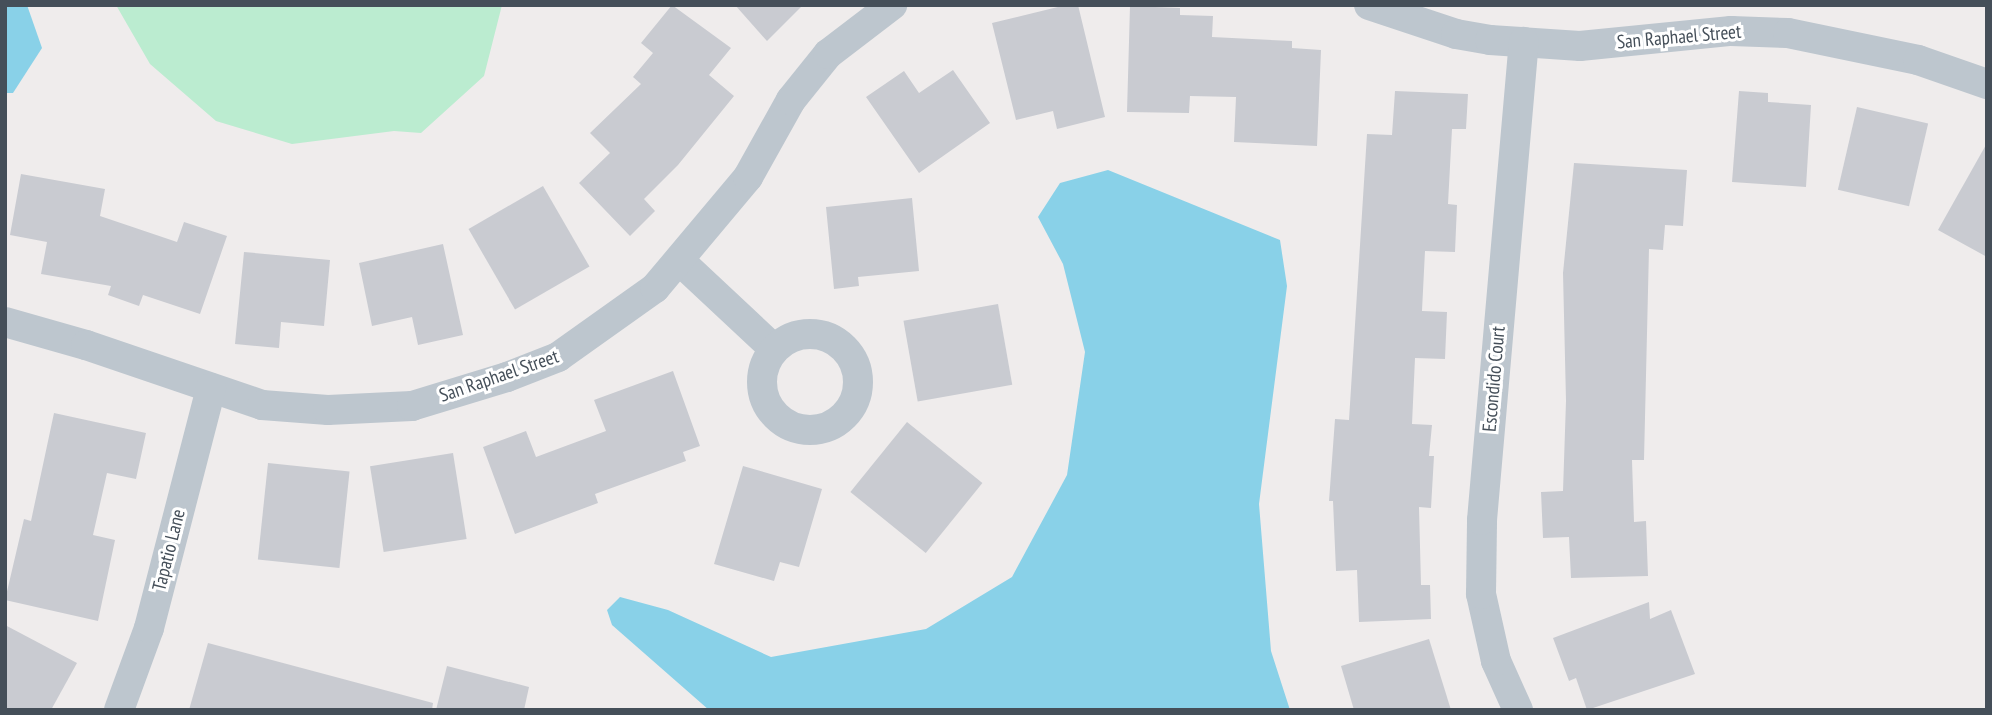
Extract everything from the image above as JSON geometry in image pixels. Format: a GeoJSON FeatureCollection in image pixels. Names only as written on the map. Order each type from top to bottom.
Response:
{"type":"FeatureCollection","features":[{"type":"Feature","properties":{"kind":"street","name":"San Raphael Street"},"geometry":{"type":"LineString","coordinates":[[5,322],[261,405],[328,410],[412,406],[558,357],[613,322],[680,261],[748,177],[791,100],[828,54],[892,5]]}},
{"type":"Feature","properties":{"kind":"street","name":"San Raphael Street"},"geometry":{"type":"LineString","coordinates":[[1369,5],[1456,34],[1580,46],[1731,31],[1788,33],[1918,60],[1987,84]]}},
{"type":"Feature","properties":{"kind":"street","name":"Escondido Court"},"geometry":{"type":"LineString","coordinates":[[1518,710],[1496,661],[1481,593],[1482,520],[1524,42]]}},
{"type":"Feature","properties":{"kind":"street"},"geometry":{"type":"LineString","coordinates":[[680,261],[774,349]]}},
{"type":"Feature","properties":{"kind":"street","name":"Tapatio Lane"},"geometry":{"type":"LineString","coordinates":[[119,710],[149,628],[211,388]]}},
{"type":"Feature","properties":{"kind":"green space"},"geometry":{"type":"Polygon","coordinates":[[[116,5],[502,5],[484,76],[421,133],[394,131],[292,144],[216,121],[150,64],[116,5]]]}},
{"type":"Feature","properties":{"kind":"water"},"geometry":{"type":"Polygon","coordinates":[[[5,5],[27,5],[42,48],[13,93],[5,93],[5,5]]]}},
{"type":"Feature","properties":{"kind":"water"},"geometry":{"type":"Polygon","coordinates":[[[1108,170],[1280,240],[1287,286],[1259,504],[1271,651],[1290,710],[709,710],[612,625],[607,610],[620,597],[668,610],[771,657],[926,629],[1012,577],[1067,475],[1085,352],[1063,264],[1038,217],[1060,183],[1108,170]]]}},
{"type":"Feature","properties":{"kind":"building"},"geometry":{"type":"Polygon","coordinates":[[[672,5],[731,48],[709,75],[734,96],[678,165],[644,199],[655,211],[630,236],[579,183],[610,153],[590,133],[641,84],[633,77],[653,53],[641,43],[672,5]]]}},
{"type":"Feature","properties":{"kind":"building"},"geometry":{"type":"Polygon","coordinates":[[[735,5],[803,5],[767,41],[735,5]]]}},
{"type":"Feature","properties":{"kind":"building"},"geometry":{"type":"Polygon","coordinates":[[[1066,5],[1078,5],[1105,117],[1057,129],[1053,111],[1016,120],[992,23],[1066,5]]]}},
{"type":"Feature","properties":{"kind":"building"},"geometry":{"type":"Polygon","coordinates":[[[1130,6],[1180,8],[1180,15],[1213,16],[1212,37],[1292,41],[1292,48],[1321,50],[1317,146],[1234,142],[1236,97],[1190,96],[1189,113],[1127,112],[1130,6]]]}},
{"type":"Feature","properties":{"kind":"building"},"geometry":{"type":"Polygon","coordinates":[[[953,70],[990,123],[919,173],[866,97],[904,71],[919,93],[953,70]]]}},
{"type":"Feature","properties":{"kind":"building"},"geometry":{"type":"Polygon","coordinates":[[[1395,91],[1468,94],[1466,129],[1452,129],[1448,204],[1457,205],[1455,252],[1425,251],[1422,311],[1447,312],[1445,359],[1415,358],[1412,424],[1432,425],[1429,456],[1434,456],[1431,508],[1419,507],[1421,585],[1430,585],[1431,619],[1359,622],[1357,570],[1336,571],[1333,501],[1329,501],[1335,419],[1349,420],[1367,134],[1392,135],[1395,91]]]}},
{"type":"Feature","properties":{"kind":"building"},"geometry":{"type":"Polygon","coordinates":[[[1739,91],[1768,93],[1768,102],[1811,105],[1806,187],[1732,182],[1739,91]]]}},
{"type":"Feature","properties":{"kind":"building"},"geometry":{"type":"Polygon","coordinates":[[[1857,107],[1928,123],[1909,206],[1838,190],[1857,107]]]}},
{"type":"Feature","properties":{"kind":"building"},"geometry":{"type":"Polygon","coordinates":[[[1987,143],[1987,257],[1938,230],[1987,143]]]}},
{"type":"Feature","properties":{"kind":"building"},"geometry":{"type":"Polygon","coordinates":[[[1574,163],[1687,170],[1683,226],[1665,225],[1663,250],[1649,249],[1644,460],[1632,460],[1634,522],[1646,521],[1648,576],[1571,578],[1569,537],[1543,538],[1541,492],[1563,491],[1566,401],[1563,273],[1574,163]]]}},
{"type":"Feature","properties":{"kind":"building"},"geometry":{"type":"Polygon","coordinates":[[[21,174],[105,189],[100,216],[177,242],[184,222],[227,236],[200,314],[143,295],[139,306],[108,295],[111,286],[41,274],[47,242],[10,235],[21,174]]]}},
{"type":"Feature","properties":{"kind":"building"},"geometry":{"type":"Polygon","coordinates":[[[543,186],[590,267],[515,310],[469,229],[543,186]]]}},
{"type":"Feature","properties":{"kind":"building"},"geometry":{"type":"Polygon","coordinates":[[[912,198],[919,271],[858,277],[859,286],[834,289],[826,207],[912,198]]]}},
{"type":"Feature","properties":{"kind":"building"},"geometry":{"type":"Polygon","coordinates":[[[443,244],[463,335],[418,345],[412,317],[372,326],[359,263],[443,244]]]}},
{"type":"Feature","properties":{"kind":"building"},"geometry":{"type":"Polygon","coordinates":[[[244,252],[330,260],[324,326],[281,322],[279,348],[235,344],[244,252]]]}},
{"type":"Feature","properties":{"kind":"building"},"geometry":{"type":"Polygon","coordinates":[[[998,304],[1012,385],[918,401],[903,321],[998,304]]]}},
{"type":"Feature","properties":{"kind":"building"},"geometry":{"type":"Polygon","coordinates":[[[673,371],[700,446],[683,452],[686,461],[595,494],[598,503],[515,534],[483,447],[526,431],[536,457],[606,431],[594,400],[673,371]]]}},
{"type":"Feature","properties":{"kind":"building"},"geometry":{"type":"Polygon","coordinates":[[[54,413],[146,433],[136,479],[107,473],[93,535],[115,540],[98,621],[5,600],[24,519],[31,521],[54,413]]]}},
{"type":"Feature","properties":{"kind":"building"},"geometry":{"type":"Polygon","coordinates":[[[907,422],[982,483],[926,553],[850,492],[907,422]]]}},
{"type":"Feature","properties":{"kind":"building"},"geometry":{"type":"Polygon","coordinates":[[[453,453],[467,539],[384,552],[370,466],[453,453]]]}},
{"type":"Feature","properties":{"kind":"building"},"geometry":{"type":"Polygon","coordinates":[[[268,463],[350,472],[339,568],[258,559],[268,463]]]}},
{"type":"Feature","properties":{"kind":"building"},"geometry":{"type":"Polygon","coordinates":[[[743,466],[822,489],[799,567],[780,562],[774,581],[714,564],[743,466]]]}},
{"type":"Feature","properties":{"kind":"building"},"geometry":{"type":"Polygon","coordinates":[[[1649,602],[1650,619],[1671,610],[1695,674],[1587,710],[1576,678],[1569,681],[1553,638],[1649,602]]]}},
{"type":"Feature","properties":{"kind":"building"},"geometry":{"type":"Polygon","coordinates":[[[5,625],[77,663],[51,710],[5,710],[5,625]]]}},
{"type":"Feature","properties":{"kind":"building"},"geometry":{"type":"Polygon","coordinates":[[[1429,639],[1451,710],[1354,710],[1341,666],[1429,639]]]}},
{"type":"Feature","properties":{"kind":"building"},"geometry":{"type":"Polygon","coordinates":[[[208,643],[433,703],[432,710],[189,710],[208,643]]]}},
{"type":"Feature","properties":{"kind":"building"},"geometry":{"type":"Polygon","coordinates":[[[447,666],[529,687],[524,710],[436,710],[447,666]]]}}]}
